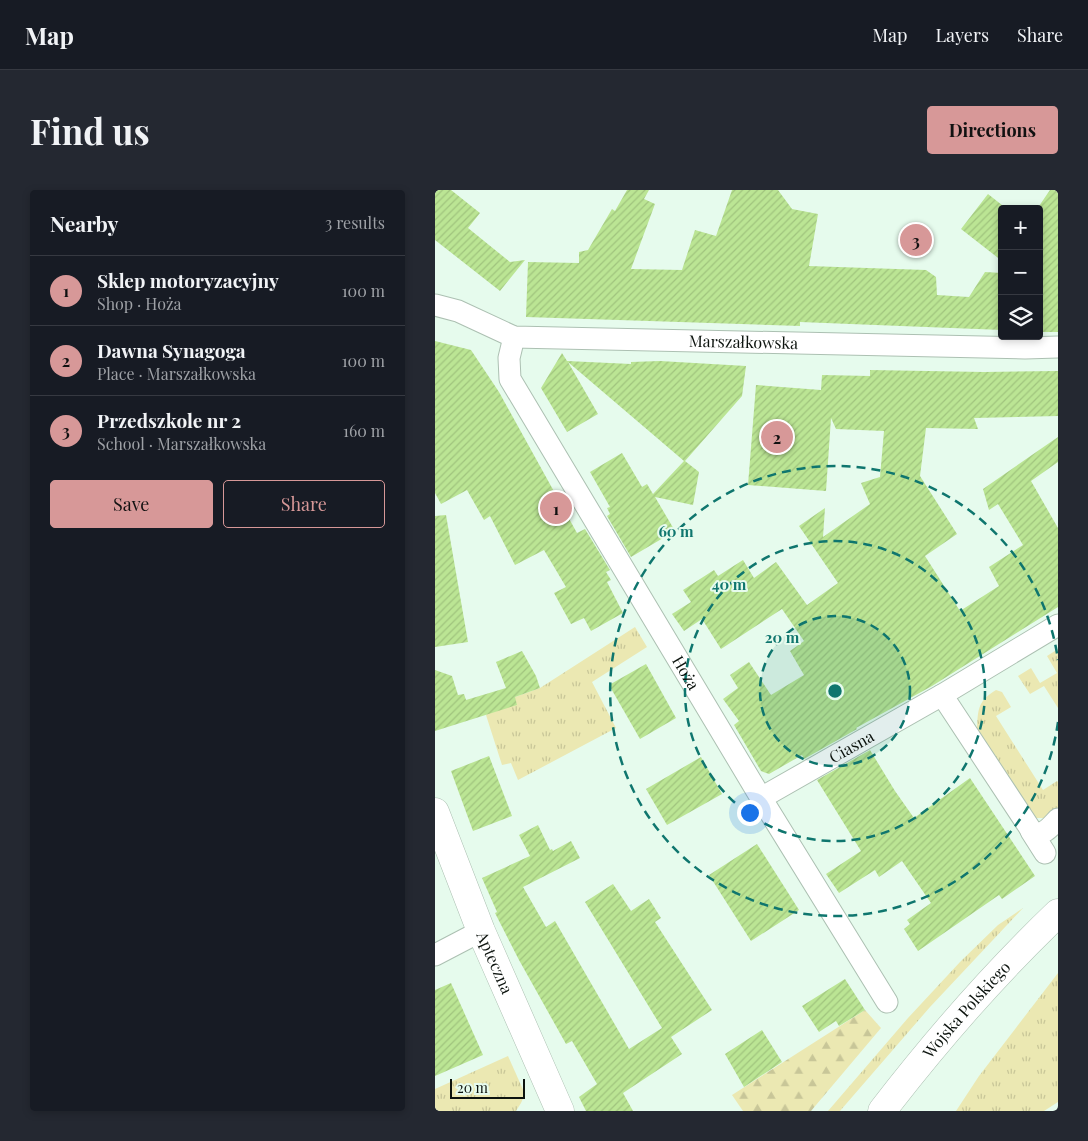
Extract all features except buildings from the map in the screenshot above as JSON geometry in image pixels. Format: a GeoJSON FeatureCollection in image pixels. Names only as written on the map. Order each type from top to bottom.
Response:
{"type":"FeatureCollection","features":[{"type":"Feature","properties":{"kind":"street","name":"Marszałkowska"},"geometry":{"type":"LineString","coordinates":[[435,305],[458,311],[514,337],[1025,348],[1058,347]]}},
{"type":"Feature","properties":{"kind":"street","name":"Hoża"},"geometry":{"type":"LineString","coordinates":[[514,337],[509,358],[510,379],[761,798],[887,1002]]}},
{"type":"Feature","properties":{"kind":"street","name":"Ciasna"},"geometry":{"type":"LineString","coordinates":[[761,798],[942,695],[1058,625]]}},
{"type":"Feature","properties":{"kind":"street"},"geometry":{"type":"LineString","coordinates":[[942,695],[1045,853]]}},
{"type":"Feature","properties":{"kind":"street","name":"Apteczna"},"geometry":{"type":"LineString","coordinates":[[435,812],[481,931],[560,1111]]}},
{"type":"Feature","properties":{"kind":"street"},"geometry":{"type":"LineString","coordinates":[[1031,831],[1037,834],[1046,830],[1058,819]]}},
{"type":"Feature","properties":{"kind":"street","name":"Wojska Polskiego"},"geometry":{"type":"LineString","coordinates":[[882,1111],[898,1099],[932,1049],[999,972],[1058,913]]}},
{"type":"Feature","properties":{"kind":"street"},"geometry":{"type":"LineString","coordinates":[[435,955],[481,931]]}},
{"type":"Feature","properties":{"kind":"green space"},"geometry":{"type":"Polygon","coordinates":[[[635,627],[647,647],[592,682],[616,728],[518,780],[511,763],[502,765],[486,715],[515,697],[540,688],[635,627]]]}},
{"type":"Feature","properties":{"kind":"green space"},"geometry":{"type":"Polygon","coordinates":[[[1058,649],[1058,708],[1044,686],[1030,694],[1018,676],[1031,668],[1040,683],[1057,673],[1047,656],[1058,649]]]}},
{"type":"Feature","properties":{"kind":"green space"},"geometry":{"type":"Polygon","coordinates":[[[996,690],[1002,692],[1011,707],[996,716],[1043,790],[1058,782],[1058,808],[1048,818],[1034,818],[977,728],[982,702],[996,690]]]}},
{"type":"Feature","properties":{"kind":"green space"},"geometry":{"type":"Polygon","coordinates":[[[1023,908],[930,1007],[840,1111],[828,1111],[908,1018],[960,962],[998,925],[1023,908]]]}},
{"type":"Feature","properties":{"kind":"green space"},"geometry":{"type":"Polygon","coordinates":[[[1058,973],[1058,1102],[1044,1111],[956,1111],[979,1076],[1058,973]]]}},
{"type":"Feature","properties":{"kind":"green space"},"geometry":{"type":"Polygon","coordinates":[[[865,1010],[881,1028],[811,1111],[743,1111],[732,1095],[865,1010]]]}},
{"type":"Feature","properties":{"kind":"green space"},"geometry":{"type":"Polygon","coordinates":[[[508,1056],[525,1094],[516,1111],[435,1111],[435,1089],[508,1056]]]}},
{"type":"Feature","properties":{"kind":"place","name":"Przedszkole nr 2"},"geometry":{"type":"Point","coordinates":[916,240]}},
{"type":"Feature","properties":{"kind":"place","name":"Dawna Synagoga"},"geometry":{"type":"Point","coordinates":[777,437]}},
{"type":"Feature","properties":{"kind":"place","name":"Sklep motoryzacyjny"},"geometry":{"type":"Point","coordinates":[556,508]}}]}
